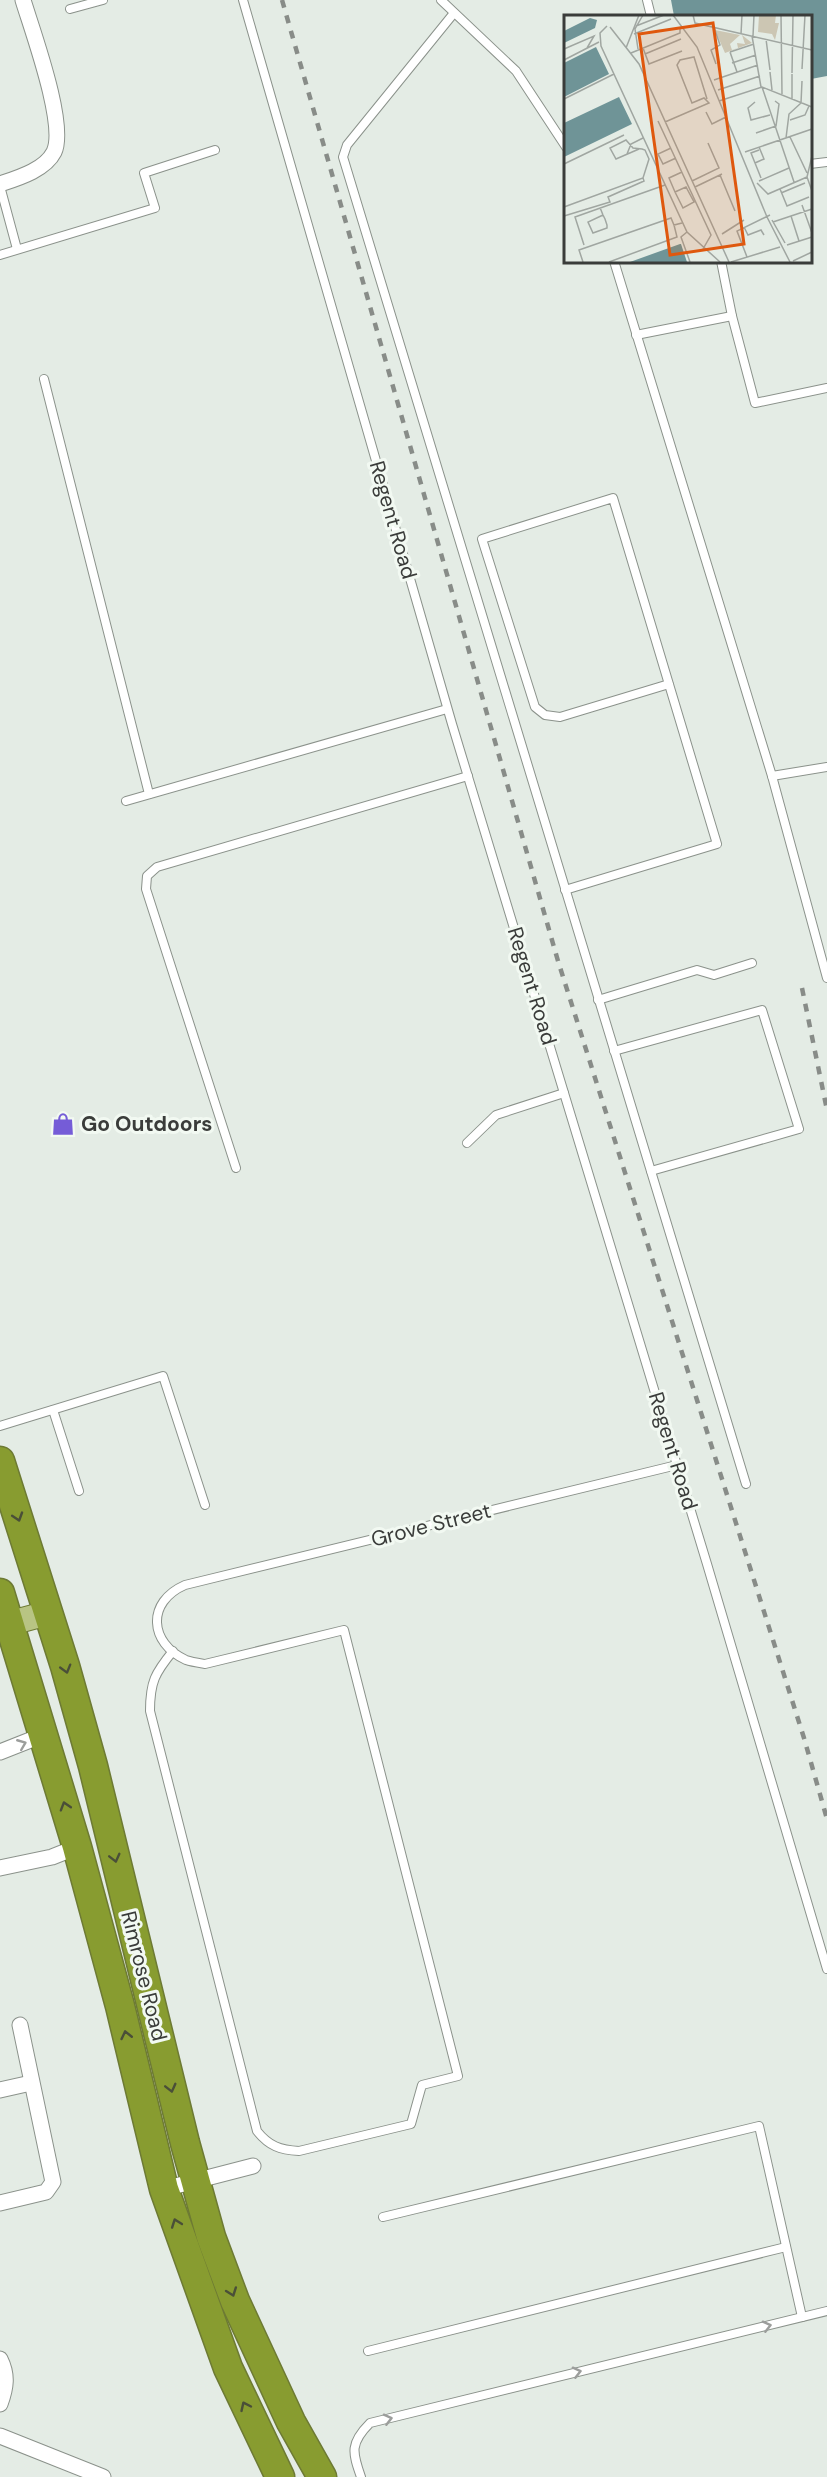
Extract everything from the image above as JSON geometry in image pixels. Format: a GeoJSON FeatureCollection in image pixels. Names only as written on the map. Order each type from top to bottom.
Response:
{"type":"FeatureCollection","features":[{"type":"Feature","properties":{"kind":"highway","name":"Rimrose Road"},"geometry":{"type":"LineString","coordinates":[[0,1461],[93,1766],[195,2181],[211,2237],[235,2301],[291,2422],[322,2477]]}},
{"type":"Feature","properties":{"kind":"highway","name":"Rimrose Road"},"geometry":{"type":"LineString","coordinates":[[0,1593],[5,1625],[44,1735],[77,1847],[120,2006],[164,2189],[228,2368],[280,2477]]}},
{"type":"Feature","properties":{"kind":"highway"},"geometry":{"type":"LineString","coordinates":[[254,2477],[265,2448]]}},
{"type":"Feature","properties":{"kind":"main road"},"geometry":{"type":"LineString","coordinates":[[5,1625],[48,1613]]}},
{"type":"Feature","properties":{"kind":"street"},"geometry":{"type":"LineString","coordinates":[[0,185],[21,178],[43,165],[55,151],[57,131],[53,103],[23,0]]}},
{"type":"Feature","properties":{"kind":"street"},"geometry":{"type":"LineString","coordinates":[[0,1752],[44,1735]]}},
{"type":"Feature","properties":{"kind":"street"},"geometry":{"type":"LineString","coordinates":[[0,1869],[52,1857],[77,1847]]}},
{"type":"Feature","properties":{"kind":"street"},"geometry":{"type":"LineString","coordinates":[[0,2203],[46,2192],[53,2181],[20,2025]]}},
{"type":"Feature","properties":{"kind":"street"},"geometry":{"type":"LineString","coordinates":[[0,2090],[32,2083]]}},
{"type":"Feature","properties":{"kind":"street"},"geometry":{"type":"LineString","coordinates":[[164,2189],[253,2166]]}},
{"type":"Feature","properties":{"kind":"street"},"geometry":{"type":"LineString","coordinates":[[0,2358],[4,2367],[6,2384],[0,2404]]}},
{"type":"Feature","properties":{"kind":"street"},"geometry":{"type":"LineString","coordinates":[[0,2436],[79,2472],[103,2477]]}},
{"type":"Feature","properties":{"kind":"lane"},"geometry":{"type":"LineString","coordinates":[[70,9],[103,0]]}},
{"type":"Feature","properties":{"kind":"lane","name":"Regent Road"},"geometry":{"type":"LineString","coordinates":[[243,0],[447,709],[677,1465],[827,1970]]}},
{"type":"Feature","properties":{"kind":"lane"},"geometry":{"type":"LineString","coordinates":[[441,0],[516,71],[564,144]]}},
{"type":"Feature","properties":{"kind":"lane"},"geometry":{"type":"LineString","coordinates":[[647,0],[651,15]]}},
{"type":"Feature","properties":{"kind":"lane"},"geometry":{"type":"LineString","coordinates":[[454,13],[347,145],[343,157],[746,1484]]}},
{"type":"Feature","properties":{"kind":"lane"},"geometry":{"type":"LineString","coordinates":[[0,255],[155,208],[144,173],[215,150]]}},
{"type":"Feature","properties":{"kind":"lane"},"geometry":{"type":"LineString","coordinates":[[812,164],[827,162]]}},
{"type":"Feature","properties":{"kind":"lane"},"geometry":{"type":"LineString","coordinates":[[0,185],[17,249]]}},
{"type":"Feature","properties":{"kind":"lane"},"geometry":{"type":"LineString","coordinates":[[614,262],[772,776],[823,952],[827,978]]}},
{"type":"Feature","properties":{"kind":"lane"},"geometry":{"type":"LineString","coordinates":[[721,262],[732,316],[755,403],[827,388]]}},
{"type":"Feature","properties":{"kind":"lane"},"geometry":{"type":"LineString","coordinates":[[636,335],[732,316]]}},
{"type":"Feature","properties":{"kind":"lane"},"geometry":{"type":"LineString","coordinates":[[44,379],[149,794]]}},
{"type":"Feature","properties":{"kind":"lane"},"geometry":{"type":"LineString","coordinates":[[565,890],[717,844],[669,684],[613,498],[482,539],[535,707],[545,715],[560,717],[669,684]]}},
{"type":"Feature","properties":{"kind":"lane"},"geometry":{"type":"LineString","coordinates":[[126,801],[447,709]]}},
{"type":"Feature","properties":{"kind":"lane"},"geometry":{"type":"LineString","coordinates":[[772,776],[827,766]]}},
{"type":"Feature","properties":{"kind":"lane"},"geometry":{"type":"LineString","coordinates":[[236,1168],[146,890],[147,876],[157,867],[468,776]]}},
{"type":"Feature","properties":{"kind":"lane"},"geometry":{"type":"LineString","coordinates":[[598,1000],[697,970],[714,975],[752,963]]}},
{"type":"Feature","properties":{"kind":"lane"},"geometry":{"type":"LineString","coordinates":[[614,1051],[762,1010],[799,1129],[651,1171]]}},
{"type":"Feature","properties":{"kind":"lane"},"geometry":{"type":"LineString","coordinates":[[467,1143],[496,1115],[564,1093]]}},
{"type":"Feature","properties":{"kind":"lane"},"geometry":{"type":"LineString","coordinates":[[0,1426],[164,1376],[206,1505]]}},
{"type":"Feature","properties":{"kind":"lane"},"geometry":{"type":"LineString","coordinates":[[53,1410],[79,1491]]}},
{"type":"Feature","properties":{"kind":"lane","name":"Grove Street"},"geometry":{"type":"LineString","coordinates":[[173,1651],[160,1636],[157,1617],[162,1600],[171,1591],[185,1585],[677,1465]]}},
{"type":"Feature","properties":{"kind":"lane"},"geometry":{"type":"LineString","coordinates":[[344,1630],[458,2076],[422,2085],[411,2124],[299,2151],[281,2150],[266,2143],[257,2131],[150,1711],[150,1690],[156,1672],[173,1651],[188,1660],[205,1664],[344,1630]]}},
{"type":"Feature","properties":{"kind":"lane"},"geometry":{"type":"LineString","coordinates":[[382,2217],[759,2126],[802,2317]]}},
{"type":"Feature","properties":{"kind":"lane"},"geometry":{"type":"LineString","coordinates":[[368,2351],[786,2247]]}},
{"type":"Feature","properties":{"kind":"lane"},"geometry":{"type":"LineString","coordinates":[[361,2477],[353,2455],[358,2435],[370,2423],[827,2311]]}},
{"type":"Feature","properties":{"kind":"water"},"geometry":{"type":"Polygon","coordinates":[[[671,0],[827,0],[827,76],[812,79],[812,15],[674,15],[671,0]]]}},
{"type":"Feature","properties":{"kind":"railway"},"geometry":{"type":"LineString","coordinates":[[282,0],[558,961],[804,1738],[827,1819]]}},
{"type":"Feature","properties":{"kind":"railway"},"geometry":{"type":"LineString","coordinates":[[802,988],[827,1110]]}},
{"type":"Feature","properties":{"kind":"place","name":"Go Outdoors"},"geometry":{"type":"Point","coordinates":[63,1124]}}]}
